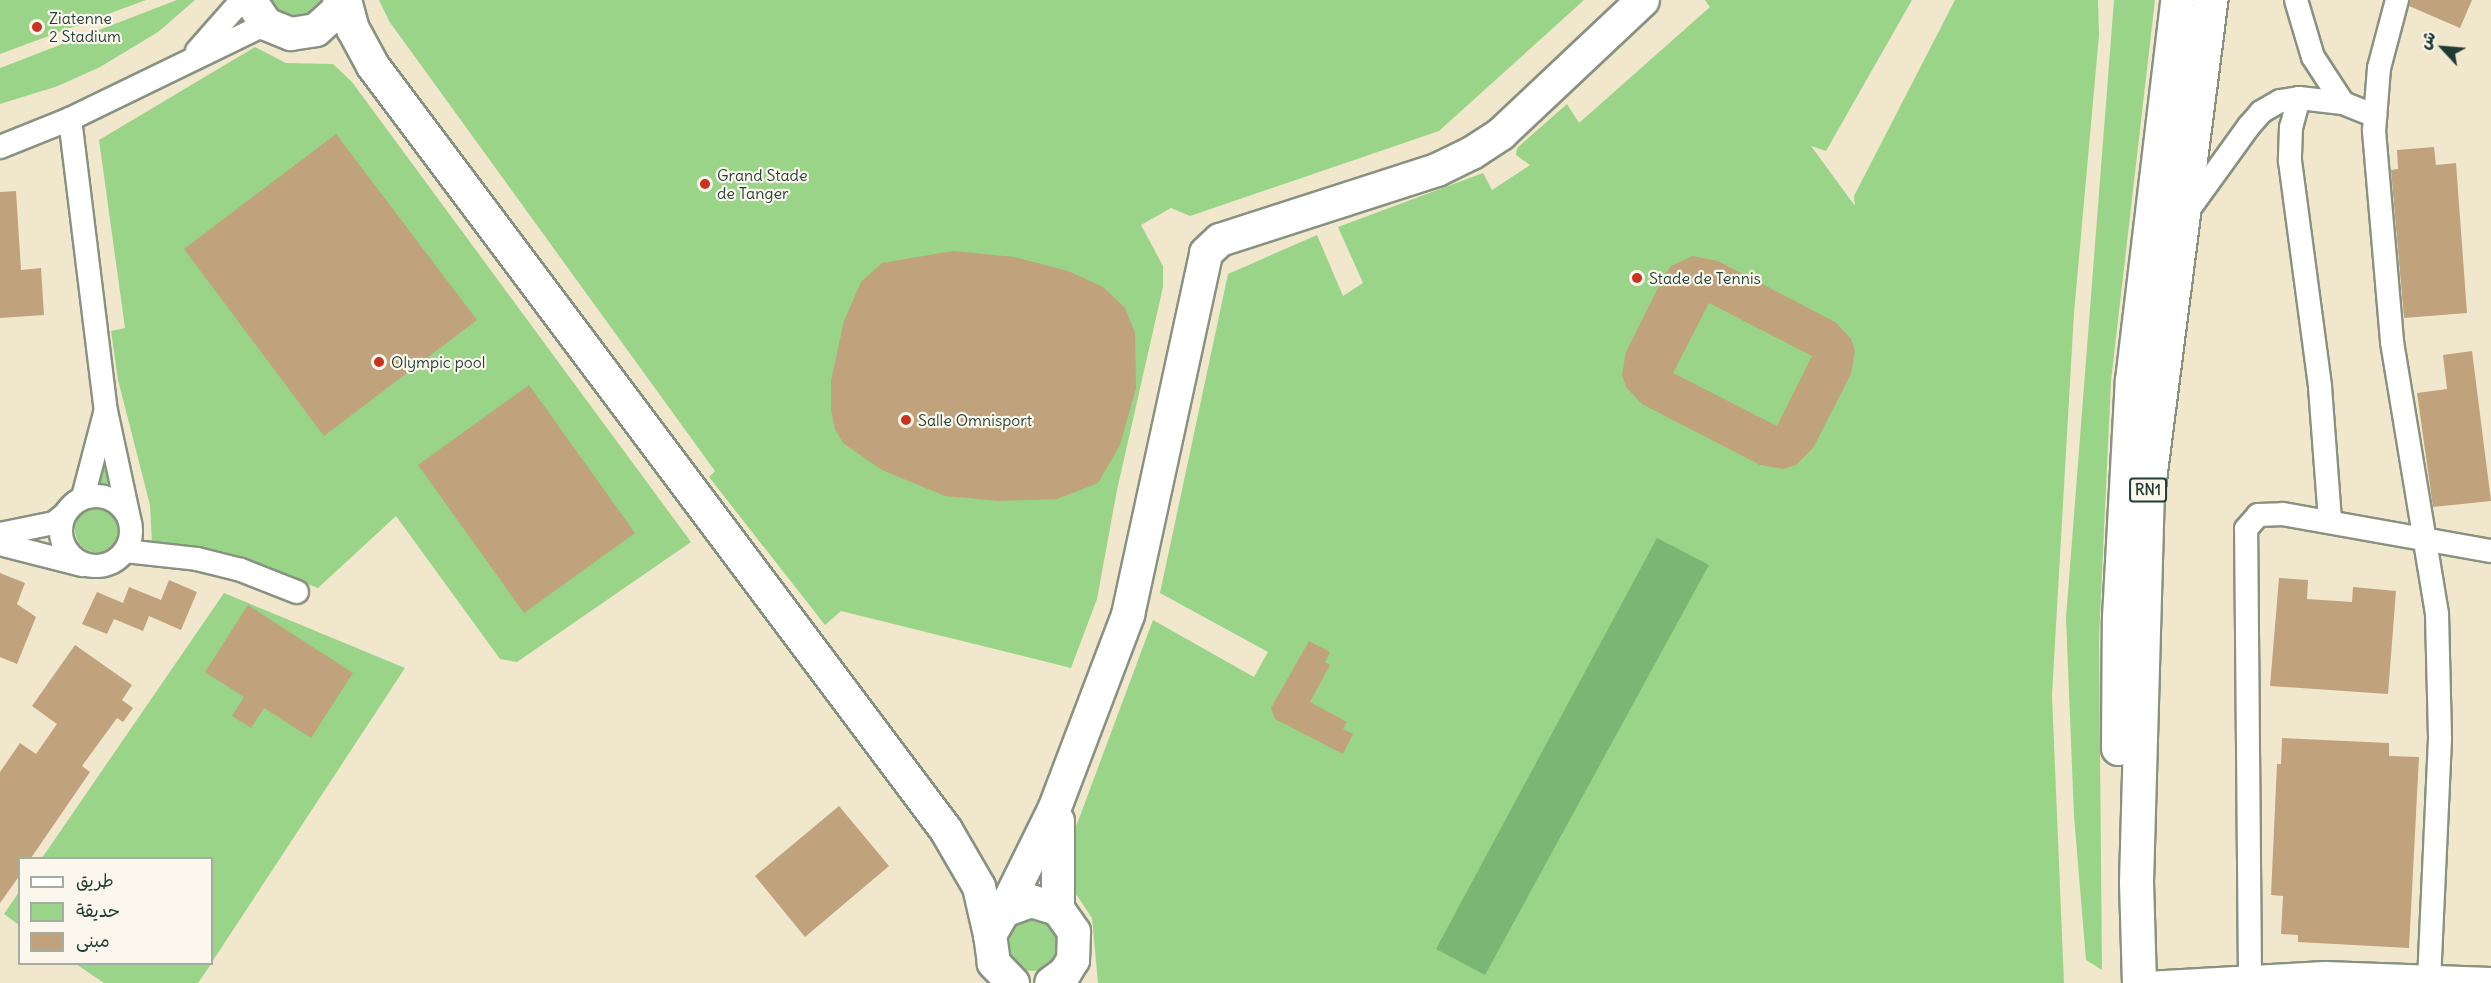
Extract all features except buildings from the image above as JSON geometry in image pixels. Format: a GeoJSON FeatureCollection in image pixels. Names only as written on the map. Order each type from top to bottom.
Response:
{"type":"FeatureCollection","features":[{"type":"Feature","properties":{"kind":"highway","name":"RN1"},"geometry":{"type":"LineString","coordinates":[[2117,983],[2119,617],[2131,392],[2177,0]]}},
{"type":"Feature","properties":{"kind":"highway","name":"RN1"},"geometry":{"type":"LineString","coordinates":[[2139,983],[2136,882],[2147,495],[2210,0]]}},
{"type":"Feature","properties":{"kind":"street"},"geometry":{"type":"LineString","coordinates":[[188,60],[242,0]]}},
{"type":"Feature","properties":{"kind":"street"},"geometry":{"type":"LineString","coordinates":[[304,34],[327,22],[343,0]]}},
{"type":"Feature","properties":{"kind":"street"},"geometry":{"type":"LineString","coordinates":[[343,0],[353,29],[373,66],[946,830],[1020,910]]}},
{"type":"Feature","properties":{"kind":"street"},"geometry":{"type":"LineString","coordinates":[[1020,910],[1130,608],[1206,253],[1220,240],[1437,170],[1472,153],[1501,134],[1643,0]]}},
{"type":"Feature","properties":{"kind":"street"},"geometry":{"type":"LineString","coordinates":[[2397,0],[2379,68],[2376,116],[2379,208],[2392,342],[2427,538],[2437,614],[2440,739],[2429,979]]}},
{"type":"Feature","properties":{"kind":"street"},"geometry":{"type":"LineString","coordinates":[[2297,2],[2313,57],[2343,103]]}},
{"type":"Feature","properties":{"kind":"street"},"geometry":{"type":"LineString","coordinates":[[0,147],[70,119],[188,60],[258,12],[278,31],[304,34],[348,48],[373,66]]}},
{"type":"Feature","properties":{"kind":"street"},"geometry":{"type":"LineString","coordinates":[[2181,219],[2261,112],[2280,101],[2298,98],[2343,103],[2376,116]]}},
{"type":"Feature","properties":{"kind":"street"},"geometry":{"type":"LineString","coordinates":[[2298,98],[2291,127],[2290,160],[2320,387],[2330,520]]}},
{"type":"Feature","properties":{"kind":"street"},"geometry":{"type":"LineString","coordinates":[[0,544],[82,565],[106,564],[125,551],[131,529],[106,411],[70,119]]}},
{"type":"Feature","properties":{"kind":"street"},"geometry":{"type":"LineString","coordinates":[[0,534],[43,526],[64,515],[83,497],[106,411]]}},
{"type":"Feature","properties":{"kind":"street"},"geometry":{"type":"LineString","coordinates":[[83,497],[103,496],[114,500],[129,518]]}},
{"type":"Feature","properties":{"kind":"street"},"geometry":{"type":"LineString","coordinates":[[64,515],[61,538],[65,549],[82,565]]}},
{"type":"Feature","properties":{"kind":"street"},"geometry":{"type":"LineString","coordinates":[[2250,976],[2243,542],[2246,529],[2258,515],[2330,520],[2491,551]]}},
{"type":"Feature","properties":{"kind":"street"},"geometry":{"type":"LineString","coordinates":[[125,551],[197,559],[241,570],[297,592]]}},
{"type":"Feature","properties":{"kind":"street"},"geometry":{"type":"LineString","coordinates":[[1013,983],[994,963],[1056,845],[1065,782]]}},
{"type":"Feature","properties":{"kind":"street"},"geometry":{"type":"LineString","coordinates":[[946,830],[979,887],[1020,910],[1074,932],[1076,972],[1065,973],[1051,983]]}},
{"type":"Feature","properties":{"kind":"street"},"geometry":{"type":"LineString","coordinates":[[2147,983],[2250,976],[2491,979]]}},
{"type":"Feature","properties":{"kind":"green space","name":"Ziatenne 2 Stadium"},"geometry":{"type":"Polygon","coordinates":[[[0,0],[146,0],[0,54],[0,0]]]}},
{"type":"Feature","properties":{"kind":"green space"},"geometry":{"type":"Polygon","coordinates":[[[177,0],[195,0],[158,32],[100,67],[58,86],[0,104],[0,68],[177,0]]]}},
{"type":"Feature","properties":{"kind":"green space"},"geometry":{"type":"Polygon","coordinates":[[[264,0],[330,0],[321,14],[286,21],[264,0]]]}},
{"type":"Feature","properties":{"kind":"green space"},"geometry":{"type":"Polygon","coordinates":[[[379,0],[1584,0],[1439,131],[1190,216],[1171,208],[1141,225],[1163,266],[1163,287],[1117,490],[1097,599],[1071,668],[841,611],[825,625],[709,477],[715,471],[389,21],[379,0]]]}},
{"type":"Feature","properties":{"kind":"green space"},"geometry":{"type":"Polygon","coordinates":[[[1705,0],[1912,0],[1826,151],[1811,146],[1855,206],[1854,196],[1955,0],[2098,0],[2099,35],[2074,313],[2052,695],[2064,983],[1098,983],[1092,918],[1074,891],[1069,871],[1074,832],[1153,620],[1254,677],[1268,652],[1160,593],[1228,274],[1317,235],[1343,296],[1363,283],[1338,227],[1483,173],[1492,190],[1530,165],[1516,155],[1517,148],[1567,104],[1579,123],[1710,7],[1705,0]]]}},
{"type":"Feature","properties":{"kind":"green space"},"geometry":{"type":"Polygon","coordinates":[[[2114,0],[2155,0],[2111,381],[2099,638],[2102,970],[2086,960],[2074,816],[2066,618],[2114,0]]]}},
{"type":"Feature","properties":{"kind":"green space","name":"Olympic pool"},"geometry":{"type":"Polygon","coordinates":[[[255,47],[286,63],[333,64],[352,82],[691,542],[517,662],[500,659],[396,516],[318,588],[225,552],[152,542],[150,505],[118,380],[111,331],[125,328],[99,140],[255,47]]]}},
{"type":"Feature","properties":{"kind":"green space"},"geometry":{"type":"Polygon","coordinates":[[[104,446],[111,483],[97,484],[104,446]]]}},
{"type":"Feature","properties":{"kind":"green space"},"geometry":{"type":"Polygon","coordinates":[[[98,507],[114,514],[121,530],[114,546],[98,553],[82,546],[75,530],[82,514],[98,507]]]}},
{"type":"Feature","properties":{"kind":"green space"},"geometry":{"type":"Polygon","coordinates":[[[1657,538],[1709,565],[1485,975],[1436,949],[1657,538]]]}},
{"type":"Feature","properties":{"kind":"green space"},"geometry":{"type":"Polygon","coordinates":[[[224,593],[405,668],[213,960],[213,857],[43,857],[224,593]]]}},
{"type":"Feature","properties":{"kind":"green space"},"geometry":{"type":"Polygon","coordinates":[[[18,893],[18,924],[4,914],[18,893]]]}},
{"type":"Feature","properties":{"kind":"green space"},"geometry":{"type":"Polygon","coordinates":[[[1027,917],[1037,917],[1047,921],[1055,929],[1059,944],[1055,959],[1047,967],[1037,971],[1027,971],[1017,967],[1009,959],[1005,949],[1005,939],[1009,929],[1017,921],[1027,917]]]}},
{"type":"Feature","properties":{"kind":"green space"},"geometry":{"type":"Polygon","coordinates":[[[77,965],[210,965],[198,983],[104,983],[77,965]]]}},
{"type":"Feature","properties":{"kind":"place","name":"Ziatenne 2 Stadium"},"geometry":{"type":"Point","coordinates":[37,27]}},
{"type":"Feature","properties":{"kind":"place","name":"Grand Stade de Tanger"},"geometry":{"type":"Point","coordinates":[705,184]}},
{"type":"Feature","properties":{"kind":"place","name":"Stade de Tennis"},"geometry":{"type":"Point","coordinates":[1637,278]}},
{"type":"Feature","properties":{"kind":"place","name":"Olympic pool"},"geometry":{"type":"Point","coordinates":[379,362]}},
{"type":"Feature","properties":{"kind":"place","name":"Salle Omnisport"},"geometry":{"type":"Point","coordinates":[906,420]}}]}
